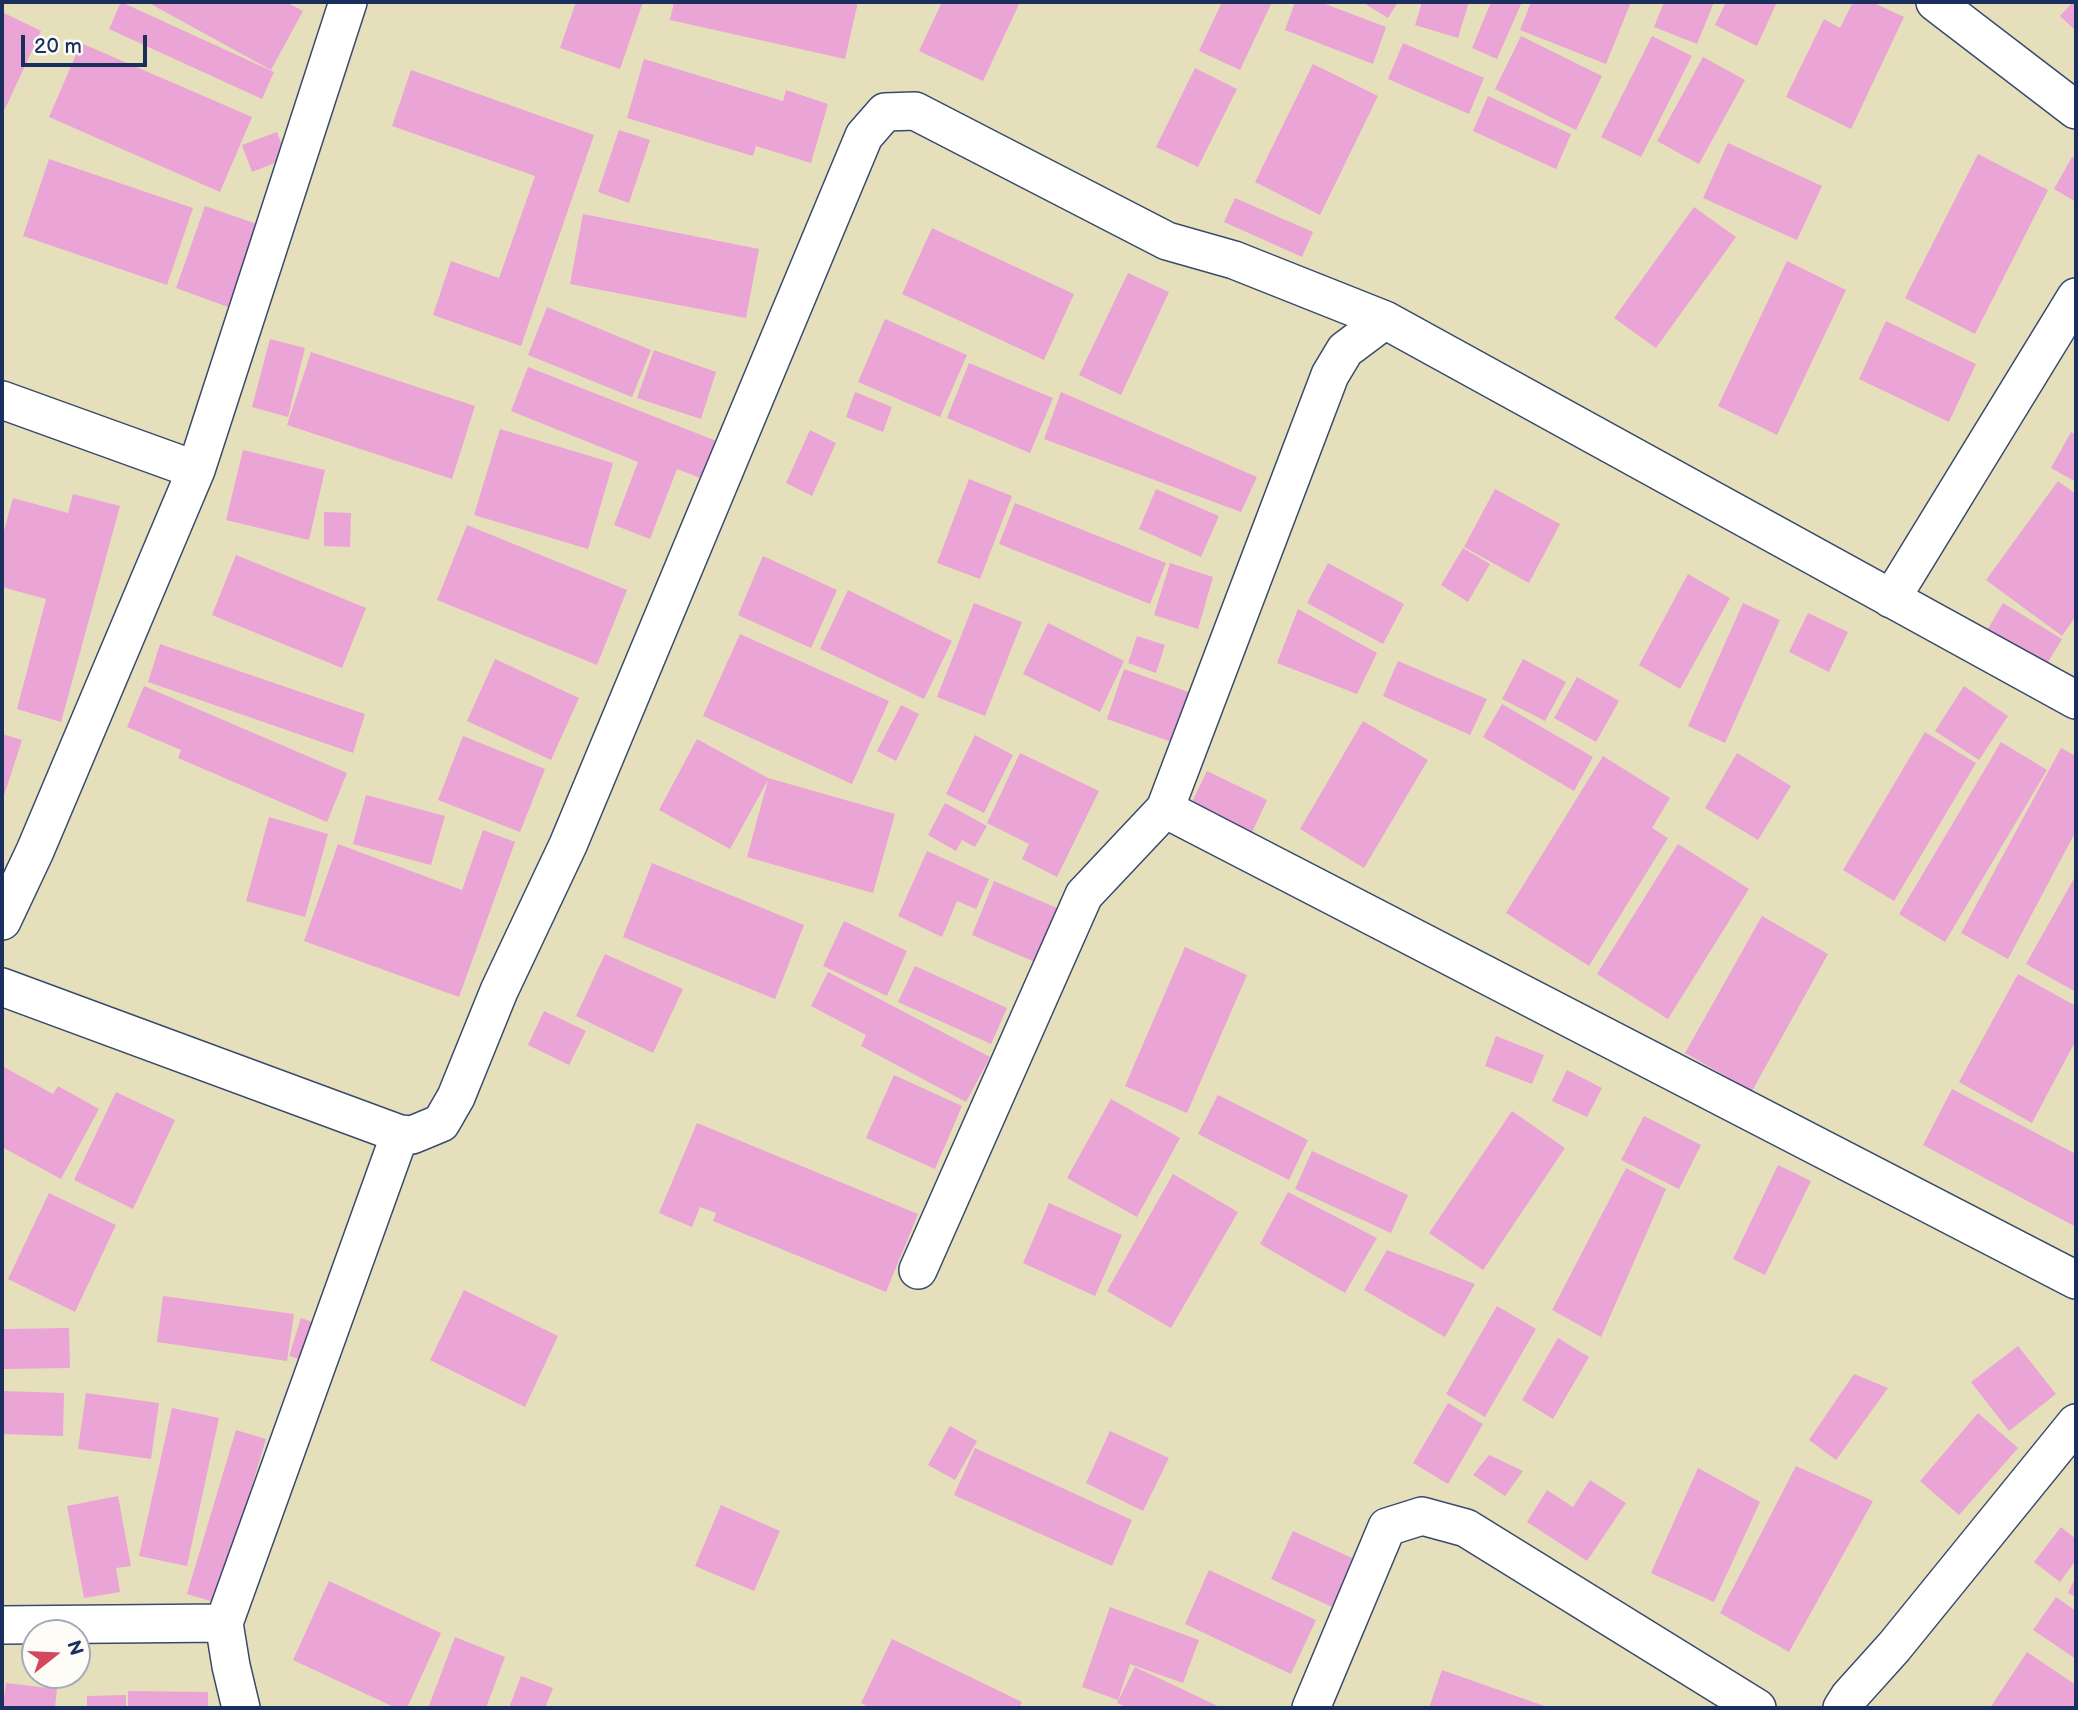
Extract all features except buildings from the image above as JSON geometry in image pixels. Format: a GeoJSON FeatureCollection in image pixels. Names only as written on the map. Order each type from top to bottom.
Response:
{"type":"FeatureCollection","features":[{"type":"Feature","properties":{"kind":"street"},"geometry":{"type":"LineString","coordinates":[[2,921],[35,851],[196,470],[348,2]]}},
{"type":"Feature","properties":{"kind":"street"},"geometry":{"type":"LineString","coordinates":[[1935,2],[2076,110]]}},
{"type":"Feature","properties":{"kind":"street"},"geometry":{"type":"LineString","coordinates":[[2,986],[400,1134],[412,1135],[441,1123],[456,1097],[499,991],[568,845],[864,136],[885,112],[915,111],[1167,241],[1234,260],[1385,320],[2076,700]]}},
{"type":"Feature","properties":{"kind":"street"},"geometry":{"type":"LineString","coordinates":[[1891,599],[2076,297]]}},
{"type":"Feature","properties":{"kind":"street"},"geometry":{"type":"LineString","coordinates":[[918,1270],[1084,895],[1165,809],[1330,375],[1345,350],[1385,320]]}},
{"type":"Feature","properties":{"kind":"street"},"geometry":{"type":"LineString","coordinates":[[2,400],[196,470]]}},
{"type":"Feature","properties":{"kind":"street"},"geometry":{"type":"LineString","coordinates":[[1165,809],[2076,1280]]}},
{"type":"Feature","properties":{"kind":"street"},"geometry":{"type":"LineString","coordinates":[[241,1708],[224,1623],[400,1134]]}},
{"type":"Feature","properties":{"kind":"street"},"geometry":{"type":"LineString","coordinates":[[1842,1708],[2076,1423]]}},
{"type":"Feature","properties":{"kind":"street"},"geometry":{"type":"LineString","coordinates":[[1311,1708],[1387,1527],[1422,1516],[1466,1528],[1758,1708]]}},
{"type":"Feature","properties":{"kind":"street"},"geometry":{"type":"LineString","coordinates":[[2,1625],[224,1623]]}}]}
